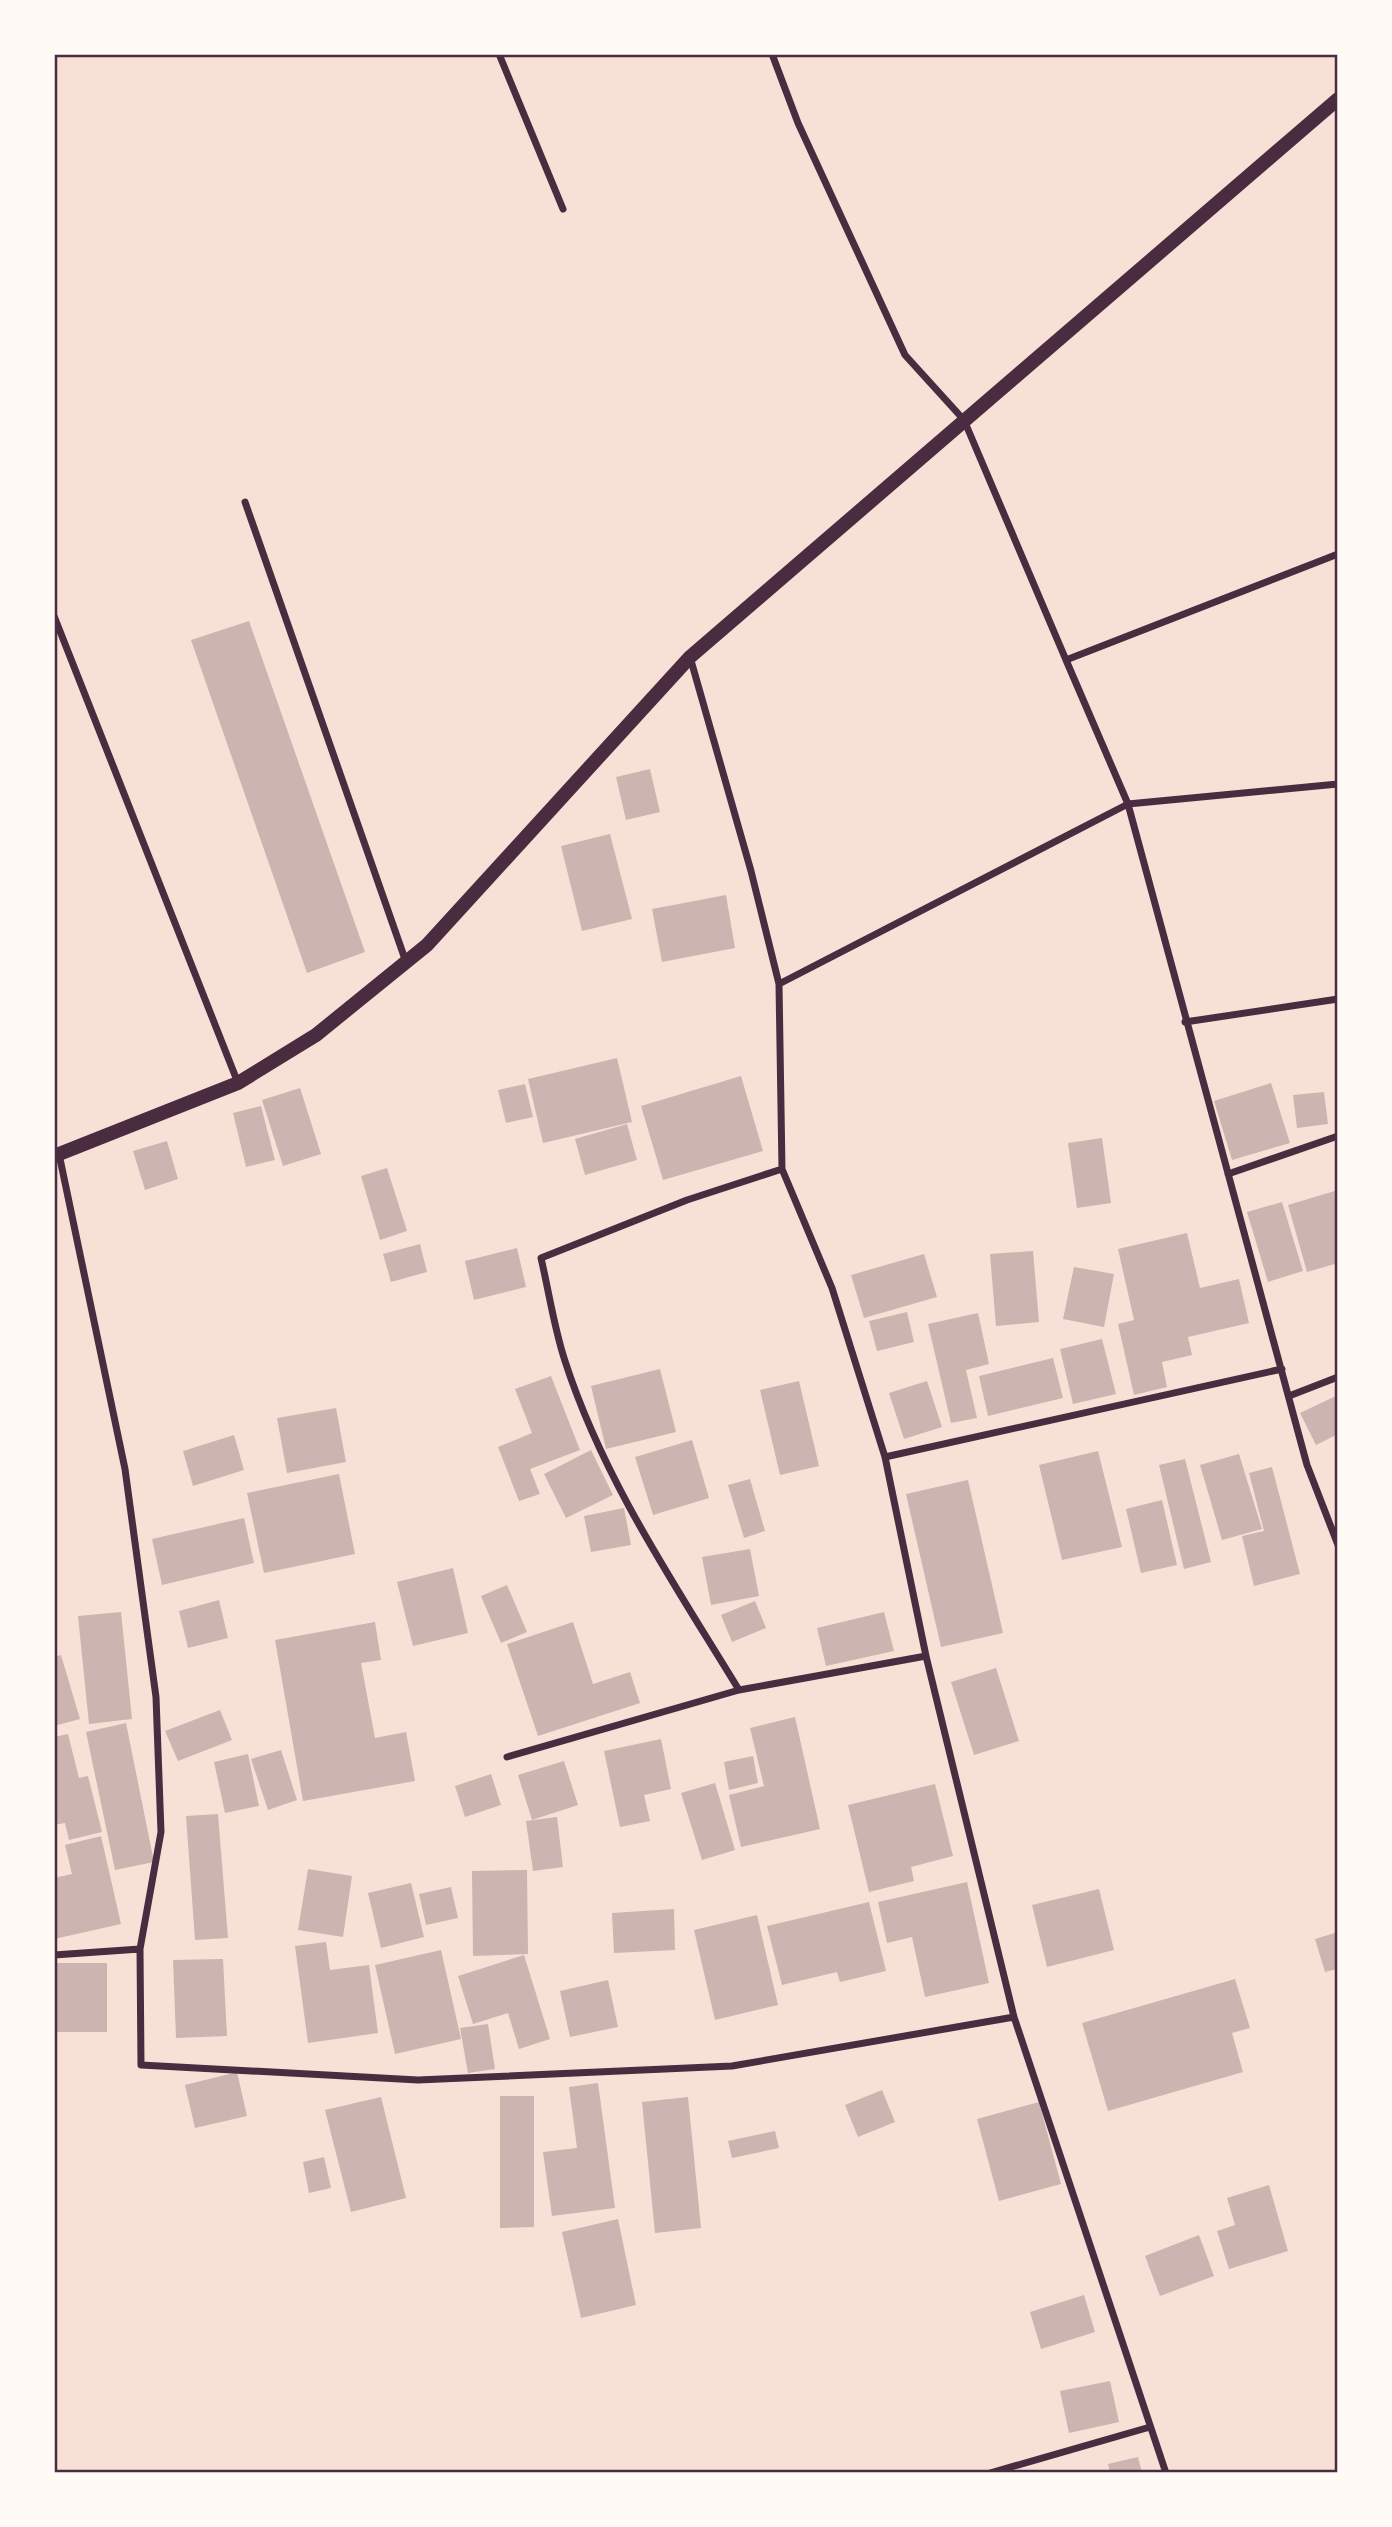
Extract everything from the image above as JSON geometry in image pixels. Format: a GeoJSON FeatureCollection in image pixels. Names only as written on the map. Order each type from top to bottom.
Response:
{"type":"FeatureCollection","features":[{"type":"Feature","properties":{"kind":"main road"},"geometry":{"type":"LineString","coordinates":[[57,1155],[238,1083],[316,1035],[427,945],[690,657],[1338,99]]}},
{"type":"Feature","properties":{"kind":"street"},"geometry":{"type":"LineString","coordinates":[[499,54],[563,209]]}},
{"type":"Feature","properties":{"kind":"street"},"geometry":{"type":"LineString","coordinates":[[772,54],[798,123],[905,355],[964,420],[1128,804],[1185,1023],[1307,1465],[1338,1545]]}},
{"type":"Feature","properties":{"kind":"street"},"geometry":{"type":"LineString","coordinates":[[245,502],[406,962]]}},
{"type":"Feature","properties":{"kind":"street"},"geometry":{"type":"LineString","coordinates":[[1066,660],[1338,554]]}},
{"type":"Feature","properties":{"kind":"street"},"geometry":{"type":"LineString","coordinates":[[54,616],[238,1083]]}},
{"type":"Feature","properties":{"kind":"street"},"geometry":{"type":"LineString","coordinates":[[690,657],[751,871],[779,984],[782,1169],[832,1288],[885,1457],[926,1656],[1014,2017],[1167,2473]]}},
{"type":"Feature","properties":{"kind":"street"},"geometry":{"type":"LineString","coordinates":[[779,984],[1128,804],[1338,784]]}},
{"type":"Feature","properties":{"kind":"street"},"geometry":{"type":"LineString","coordinates":[[1185,1023],[1338,999]]}},
{"type":"Feature","properties":{"kind":"street"},"geometry":{"type":"LineString","coordinates":[[1228,1174],[1338,1136]]}},
{"type":"Feature","properties":{"kind":"street"},"geometry":{"type":"LineString","coordinates":[[57,1155],[125,1469],[156,1697],[161,1832],[139,1949],[141,2065],[418,2080],[732,2066],[1014,2017]]}},
{"type":"Feature","properties":{"kind":"street"},"geometry":{"type":"LineString","coordinates":[[739,1690],[671,1579],[607,1463],[565,1361],[541,1258],[687,1200],[782,1169]]}},
{"type":"Feature","properties":{"kind":"street"},"geometry":{"type":"LineString","coordinates":[[885,1457],[1282,1369]]}},
{"type":"Feature","properties":{"kind":"street"},"geometry":{"type":"LineString","coordinates":[[1289,1396],[1338,1377]]}},
{"type":"Feature","properties":{"kind":"street"},"geometry":{"type":"LineString","coordinates":[[507,1757],[739,1690],[926,1656]]}},
{"type":"Feature","properties":{"kind":"street"},"geometry":{"type":"LineString","coordinates":[[54,1955],[139,1949]]}},
{"type":"Feature","properties":{"kind":"street"},"geometry":{"type":"LineString","coordinates":[[990,2473],[1150,2427]]}},
{"type":"Feature","properties":{"kind":"building"},"geometry":{"type":"Polygon","coordinates":[[[249,621],[365,952],[307,973],[191,640],[249,621]]]}},
{"type":"Feature","properties":{"kind":"building"},"geometry":{"type":"Polygon","coordinates":[[[650,769],[660,812],[626,820],[616,777],[650,769]]]}},
{"type":"Feature","properties":{"kind":"building"},"geometry":{"type":"Polygon","coordinates":[[[610,834],[632,919],[582,931],[561,846],[610,834]]]}},
{"type":"Feature","properties":{"kind":"building"},"geometry":{"type":"Polygon","coordinates":[[[726,895],[735,948],[662,962],[652,909],[726,895]]]}},
{"type":"Feature","properties":{"kind":"building"},"geometry":{"type":"Polygon","coordinates":[[[617,1058],[632,1122],[543,1143],[528,1079],[617,1058]]]}},
{"type":"Feature","properties":{"kind":"building"},"geometry":{"type":"Polygon","coordinates":[[[741,1076],[763,1151],[663,1180],[641,1106],[741,1076]]]}},
{"type":"Feature","properties":{"kind":"building"},"geometry":{"type":"Polygon","coordinates":[[[1271,1083],[1290,1143],[1232,1160],[1214,1101],[1271,1083]]]}},
{"type":"Feature","properties":{"kind":"building"},"geometry":{"type":"Polygon","coordinates":[[[525,1084],[533,1117],[506,1123],[498,1090],[525,1084]]]}},
{"type":"Feature","properties":{"kind":"building"},"geometry":{"type":"Polygon","coordinates":[[[300,1088],[321,1154],[283,1166],[262,1100],[300,1088]]]}},
{"type":"Feature","properties":{"kind":"building"},"geometry":{"type":"Polygon","coordinates":[[[1324,1092],[1328,1124],[1297,1128],[1293,1095],[1324,1092]]]}},
{"type":"Feature","properties":{"kind":"building"},"geometry":{"type":"Polygon","coordinates":[[[261,1106],[275,1160],[246,1167],[233,1113],[261,1106]]]}},
{"type":"Feature","properties":{"kind":"building"},"geometry":{"type":"Polygon","coordinates":[[[627,1124],[637,1160],[585,1175],[575,1139],[627,1124]]]}},
{"type":"Feature","properties":{"kind":"building"},"geometry":{"type":"Polygon","coordinates":[[[1102,1138],[1111,1203],[1077,1208],[1068,1143],[1102,1138]]]}},
{"type":"Feature","properties":{"kind":"building"},"geometry":{"type":"Polygon","coordinates":[[[167,1141],[178,1179],[145,1190],[133,1151],[167,1141]]]}},
{"type":"Feature","properties":{"kind":"building"},"geometry":{"type":"Polygon","coordinates":[[[387,1168],[407,1231],[380,1240],[361,1176],[387,1168]]]}},
{"type":"Feature","properties":{"kind":"building"},"geometry":{"type":"Polygon","coordinates":[[[1338,1190],[1338,1263],[1307,1272],[1288,1205],[1338,1190]]]}},
{"type":"Feature","properties":{"kind":"building"},"geometry":{"type":"Polygon","coordinates":[[[1282,1202],[1303,1271],[1268,1282],[1247,1212],[1282,1202]]]}},
{"type":"Feature","properties":{"kind":"building"},"geometry":{"type":"Polygon","coordinates":[[[1187,1233],[1200,1288],[1239,1279],[1249,1323],[1188,1337],[1192,1355],[1162,1362],[1167,1387],[1134,1395],[1118,1324],[1134,1320],[1118,1249],[1187,1233]]]}},
{"type":"Feature","properties":{"kind":"building"},"geometry":{"type":"Polygon","coordinates":[[[420,1244],[427,1272],[391,1282],[383,1254],[420,1244]]]}},
{"type":"Feature","properties":{"kind":"building"},"geometry":{"type":"Polygon","coordinates":[[[517,1248],[526,1287],[474,1300],[465,1261],[517,1248]]]}},
{"type":"Feature","properties":{"kind":"building"},"geometry":{"type":"Polygon","coordinates":[[[1033,1251],[1039,1322],[996,1326],[990,1254],[1033,1251]]]}},
{"type":"Feature","properties":{"kind":"building"},"geometry":{"type":"Polygon","coordinates":[[[924,1254],[937,1297],[864,1318],[851,1275],[924,1254]]]}},
{"type":"Feature","properties":{"kind":"building"},"geometry":{"type":"Polygon","coordinates":[[[1074,1267],[1114,1274],[1104,1327],[1063,1319],[1074,1267]]]}},
{"type":"Feature","properties":{"kind":"building"},"geometry":{"type":"Polygon","coordinates":[[[907,1312],[914,1342],[877,1351],[869,1321],[907,1312]]]}},
{"type":"Feature","properties":{"kind":"building"},"geometry":{"type":"Polygon","coordinates":[[[978,1313],[989,1364],[966,1370],[977,1418],[951,1423],[928,1324],[978,1313]]]}},
{"type":"Feature","properties":{"kind":"building"},"geometry":{"type":"Polygon","coordinates":[[[1102,1339],[1116,1394],[1073,1404],[1060,1349],[1102,1339]]]}},
{"type":"Feature","properties":{"kind":"building"},"geometry":{"type":"Polygon","coordinates":[[[1053,1358],[1063,1398],[988,1416],[979,1376],[1053,1358]]]}},
{"type":"Feature","properties":{"kind":"building"},"geometry":{"type":"Polygon","coordinates":[[[660,1369],[676,1432],[606,1449],[591,1386],[660,1369]]]}},
{"type":"Feature","properties":{"kind":"building"},"geometry":{"type":"Polygon","coordinates":[[[551,1376],[580,1450],[530,1469],[540,1494],[519,1501],[498,1447],[532,1433],[515,1389],[551,1376]]]}},
{"type":"Feature","properties":{"kind":"building"},"geometry":{"type":"Polygon","coordinates":[[[799,1381],[819,1466],[780,1475],[760,1390],[799,1381]]]}},
{"type":"Feature","properties":{"kind":"building"},"geometry":{"type":"Polygon","coordinates":[[[927,1381],[942,1427],[904,1439],[889,1393],[927,1381]]]}},
{"type":"Feature","properties":{"kind":"building"},"geometry":{"type":"Polygon","coordinates":[[[1338,1395],[1338,1434],[1316,1445],[1300,1413],[1338,1395]]]}},
{"type":"Feature","properties":{"kind":"building"},"geometry":{"type":"Polygon","coordinates":[[[336,1408],[346,1462],[287,1473],[277,1418],[336,1408]]]}},
{"type":"Feature","properties":{"kind":"building"},"geometry":{"type":"Polygon","coordinates":[[[234,1435],[244,1470],[193,1486],[183,1451],[234,1435]]]}},
{"type":"Feature","properties":{"kind":"building"},"geometry":{"type":"Polygon","coordinates":[[[692,1440],[709,1498],[653,1515],[635,1457],[692,1440]]]}},
{"type":"Feature","properties":{"kind":"building"},"geometry":{"type":"Polygon","coordinates":[[[591,1450],[613,1495],[566,1518],[544,1474],[591,1450]]]}},
{"type":"Feature","properties":{"kind":"building"},"geometry":{"type":"Polygon","coordinates":[[[1098,1451],[1122,1547],[1062,1560],[1039,1465],[1098,1451]]]}},
{"type":"Feature","properties":{"kind":"building"},"geometry":{"type":"Polygon","coordinates":[[[1239,1454],[1262,1529],[1222,1540],[1200,1465],[1239,1454]]]}},
{"type":"Feature","properties":{"kind":"building"},"geometry":{"type":"Polygon","coordinates":[[[1185,1459],[1211,1562],[1184,1569],[1159,1465],[1185,1459]]]}},
{"type":"Feature","properties":{"kind":"building"},"geometry":{"type":"Polygon","coordinates":[[[1272,1467],[1300,1574],[1254,1586],[1242,1536],[1264,1531],[1249,1473],[1272,1467]]]}},
{"type":"Feature","properties":{"kind":"building"},"geometry":{"type":"Polygon","coordinates":[[[339,1474],[355,1554],[264,1573],[247,1493],[339,1474]]]}},
{"type":"Feature","properties":{"kind":"building"},"geometry":{"type":"Polygon","coordinates":[[[750,1479],[765,1531],[744,1538],[728,1485],[750,1479]]]}},
{"type":"Feature","properties":{"kind":"building"},"geometry":{"type":"Polygon","coordinates":[[[968,1480],[1003,1633],[941,1647],[906,1494],[968,1480]]]}},
{"type":"Feature","properties":{"kind":"building"},"geometry":{"type":"Polygon","coordinates":[[[1162,1500],[1177,1565],[1141,1573],[1126,1509],[1162,1500]]]}},
{"type":"Feature","properties":{"kind":"building"},"geometry":{"type":"Polygon","coordinates":[[[624,1508],[631,1545],[591,1552],[584,1516],[624,1508]]]}},
{"type":"Feature","properties":{"kind":"building"},"geometry":{"type":"Polygon","coordinates":[[[244,1518],[254,1563],[162,1585],[152,1539],[244,1518]]]}},
{"type":"Feature","properties":{"kind":"building"},"geometry":{"type":"Polygon","coordinates":[[[750,1549],[759,1596],[711,1605],[702,1557],[750,1549]]]}},
{"type":"Feature","properties":{"kind":"building"},"geometry":{"type":"Polygon","coordinates":[[[453,1568],[468,1633],[413,1646],[397,1582],[453,1568]]]}},
{"type":"Feature","properties":{"kind":"building"},"geometry":{"type":"Polygon","coordinates":[[[507,1585],[527,1632],[501,1643],[481,1596],[507,1585]]]}},
{"type":"Feature","properties":{"kind":"building"},"geometry":{"type":"Polygon","coordinates":[[[219,1600],[228,1638],[188,1648],[179,1611],[219,1600]]]}},
{"type":"Feature","properties":{"kind":"building"},"geometry":{"type":"Polygon","coordinates":[[[755,1601],[766,1628],[732,1642],[721,1615],[755,1601]]]}},
{"type":"Feature","properties":{"kind":"building"},"geometry":{"type":"Polygon","coordinates":[[[121,1612],[132,1719],[89,1724],[78,1616],[121,1612]]]}},
{"type":"Feature","properties":{"kind":"building"},"geometry":{"type":"Polygon","coordinates":[[[884,1612],[894,1651],[826,1666],[817,1628],[884,1612]]]}},
{"type":"Feature","properties":{"kind":"building"},"geometry":{"type":"Polygon","coordinates":[[[375,1622],[381,1660],[361,1663],[375,1738],[406,1732],[415,1781],[303,1801],[275,1640],[375,1622]]]}},
{"type":"Feature","properties":{"kind":"building"},"geometry":{"type":"Polygon","coordinates":[[[573,1622],[593,1684],[630,1672],[640,1703],[538,1736],[507,1644],[573,1622]]]}},
{"type":"Feature","properties":{"kind":"building"},"geometry":{"type":"Polygon","coordinates":[[[61,1655],[80,1719],[54,1726],[54,1657],[61,1655]]]}},
{"type":"Feature","properties":{"kind":"building"},"geometry":{"type":"Polygon","coordinates":[[[996,1668],[1019,1741],[974,1755],[951,1682],[996,1668]]]}},
{"type":"Feature","properties":{"kind":"building"},"geometry":{"type":"Polygon","coordinates":[[[220,1710],[232,1740],[178,1761],[165,1731],[220,1710]]]}},
{"type":"Feature","properties":{"kind":"building"},"geometry":{"type":"Polygon","coordinates":[[[795,1717],[820,1829],[741,1847],[729,1795],[764,1786],[750,1728],[795,1717]]]}},
{"type":"Feature","properties":{"kind":"building"},"geometry":{"type":"Polygon","coordinates":[[[126,1723],[154,1862],[115,1870],[86,1732],[126,1723]]]}},
{"type":"Feature","properties":{"kind":"building"},"geometry":{"type":"Polygon","coordinates":[[[68,1734],[79,1778],[88,1776],[102,1832],[69,1840],[65,1823],[54,1825],[54,1737],[68,1734]]]}},
{"type":"Feature","properties":{"kind":"building"},"geometry":{"type":"Polygon","coordinates":[[[661,1739],[671,1789],[644,1795],[650,1821],[620,1827],[604,1751],[661,1739]]]}},
{"type":"Feature","properties":{"kind":"building"},"geometry":{"type":"Polygon","coordinates":[[[281,1750],[297,1800],[268,1810],[251,1759],[281,1750]]]}},
{"type":"Feature","properties":{"kind":"building"},"geometry":{"type":"Polygon","coordinates":[[[248,1754],[259,1806],[225,1813],[214,1762],[248,1754]]]}},
{"type":"Feature","properties":{"kind":"building"},"geometry":{"type":"Polygon","coordinates":[[[753,1756],[758,1783],[729,1790],[724,1762],[753,1756]]]}},
{"type":"Feature","properties":{"kind":"building"},"geometry":{"type":"Polygon","coordinates":[[[564,1761],[578,1805],[532,1820],[518,1775],[564,1761]]]}},
{"type":"Feature","properties":{"kind":"building"},"geometry":{"type":"Polygon","coordinates":[[[491,1774],[501,1805],[465,1817],[455,1786],[491,1774]]]}},
{"type":"Feature","properties":{"kind":"building"},"geometry":{"type":"Polygon","coordinates":[[[715,1783],[735,1850],[702,1860],[681,1793],[715,1783]]]}},
{"type":"Feature","properties":{"kind":"building"},"geometry":{"type":"Polygon","coordinates":[[[935,1784],[953,1856],[911,1867],[914,1881],[869,1892],[848,1805],[935,1784]]]}},
{"type":"Feature","properties":{"kind":"building"},"geometry":{"type":"Polygon","coordinates":[[[218,1814],[228,1938],[195,1940],[186,1816],[218,1814]]]}},
{"type":"Feature","properties":{"kind":"building"},"geometry":{"type":"Polygon","coordinates":[[[557,1817],[563,1867],[533,1871],[526,1821],[557,1817]]]}},
{"type":"Feature","properties":{"kind":"building"},"geometry":{"type":"Polygon","coordinates":[[[101,1836],[121,1924],[54,1939],[54,1878],[72,1874],[65,1845],[101,1836]]]}},
{"type":"Feature","properties":{"kind":"building"},"geometry":{"type":"Polygon","coordinates":[[[308,1869],[352,1876],[343,1937],[298,1930],[308,1869]]]}},
{"type":"Feature","properties":{"kind":"building"},"geometry":{"type":"Polygon","coordinates":[[[527,1870],[528,1954],[473,1956],[472,1871],[527,1870]]]}},
{"type":"Feature","properties":{"kind":"building"},"geometry":{"type":"Polygon","coordinates":[[[967,1882],[989,1983],[925,1997],[912,1937],[887,1943],[878,1902],[967,1882]]]}},
{"type":"Feature","properties":{"kind":"building"},"geometry":{"type":"Polygon","coordinates":[[[411,1883],[424,1937],[381,1948],[368,1893],[411,1883]]]}},
{"type":"Feature","properties":{"kind":"building"},"geometry":{"type":"Polygon","coordinates":[[[451,1887],[458,1918],[426,1925],[419,1894],[451,1887]]]}},
{"type":"Feature","properties":{"kind":"building"},"geometry":{"type":"Polygon","coordinates":[[[1099,1889],[1114,1950],[1047,1967],[1032,1905],[1099,1889]]]}},
{"type":"Feature","properties":{"kind":"building"},"geometry":{"type":"Polygon","coordinates":[[[869,1902],[886,1971],[840,1982],[837,1972],[782,1985],[767,1926],[869,1902]]]}},
{"type":"Feature","properties":{"kind":"building"},"geometry":{"type":"Polygon","coordinates":[[[674,1909],[675,1950],[614,1953],[612,1913],[674,1909]]]}},
{"type":"Feature","properties":{"kind":"building"},"geometry":{"type":"Polygon","coordinates":[[[757,1915],[778,2005],[715,2020],[694,1930],[757,1915]]]}},
{"type":"Feature","properties":{"kind":"building"},"geometry":{"type":"Polygon","coordinates":[[[1338,1932],[1338,1969],[1325,1972],[1315,1939],[1338,1932]]]}},
{"type":"Feature","properties":{"kind":"building"},"geometry":{"type":"Polygon","coordinates":[[[326,1942],[330,1970],[369,1965],[378,2033],[308,2043],[295,1946],[326,1942]]]}},
{"type":"Feature","properties":{"kind":"building"},"geometry":{"type":"Polygon","coordinates":[[[441,1950],[461,2039],[395,2054],[375,1965],[441,1950]]]}},
{"type":"Feature","properties":{"kind":"building"},"geometry":{"type":"Polygon","coordinates":[[[524,1955],[550,2039],[519,2049],[508,2013],[473,2024],[458,1976],[524,1955]]]}},
{"type":"Feature","properties":{"kind":"building"},"geometry":{"type":"Polygon","coordinates":[[[223,1959],[227,2036],[176,2038],[173,1960],[223,1959]]]}},
{"type":"Feature","properties":{"kind":"building"},"geometry":{"type":"Polygon","coordinates":[[[54,1963],[107,1963],[107,2032],[54,2032],[54,1963]]]}},
{"type":"Feature","properties":{"kind":"building"},"geometry":{"type":"Polygon","coordinates":[[[1235,1979],[1250,2028],[1232,2033],[1243,2072],[1108,2111],[1082,2023],[1235,1979]]]}},
{"type":"Feature","properties":{"kind":"building"},"geometry":{"type":"Polygon","coordinates":[[[608,1980],[618,2027],[570,2037],[560,1991],[608,1980]]]}},
{"type":"Feature","properties":{"kind":"building"},"geometry":{"type":"Polygon","coordinates":[[[488,2024],[495,2069],[468,2073],[460,2028],[488,2024]]]}},
{"type":"Feature","properties":{"kind":"building"},"geometry":{"type":"Polygon","coordinates":[[[237,2072],[247,2116],[195,2128],[185,2085],[237,2072]]]}},
{"type":"Feature","properties":{"kind":"building"},"geometry":{"type":"Polygon","coordinates":[[[598,2083],[615,2208],[552,2216],[543,2152],[577,2148],[569,2087],[598,2083]]]}},
{"type":"Feature","properties":{"kind":"building"},"geometry":{"type":"Polygon","coordinates":[[[882,2090],[895,2122],[858,2137],[845,2105],[882,2090]]]}},
{"type":"Feature","properties":{"kind":"building"},"geometry":{"type":"Polygon","coordinates":[[[500,2096],[534,2096],[534,2227],[500,2228],[500,2096]]]}},
{"type":"Feature","properties":{"kind":"building"},"geometry":{"type":"Polygon","coordinates":[[[381,2097],[406,2198],[351,2212],[325,2110],[381,2097]]]}},
{"type":"Feature","properties":{"kind":"building"},"geometry":{"type":"Polygon","coordinates":[[[688,2097],[701,2228],[655,2233],[642,2102],[688,2097]]]}},
{"type":"Feature","properties":{"kind":"building"},"geometry":{"type":"Polygon","coordinates":[[[1039,2102],[1061,2184],[999,2201],[977,2119],[1039,2102]]]}},
{"type":"Feature","properties":{"kind":"building"},"geometry":{"type":"Polygon","coordinates":[[[775,2131],[779,2148],[732,2158],[728,2141],[775,2131]]]}},
{"type":"Feature","properties":{"kind":"building"},"geometry":{"type":"Polygon","coordinates":[[[324,2157],[331,2188],[309,2193],[303,2162],[324,2157]]]}},
{"type":"Feature","properties":{"kind":"building"},"geometry":{"type":"Polygon","coordinates":[[[1269,2185],[1288,2251],[1229,2269],[1217,2231],[1235,2225],[1227,2198],[1269,2185]]]}},
{"type":"Feature","properties":{"kind":"building"},"geometry":{"type":"Polygon","coordinates":[[[618,2219],[636,2305],[581,2318],[562,2232],[618,2219]]]}},
{"type":"Feature","properties":{"kind":"building"},"geometry":{"type":"Polygon","coordinates":[[[1199,2235],[1214,2276],[1160,2296],[1145,2256],[1199,2235]]]}},
{"type":"Feature","properties":{"kind":"building"},"geometry":{"type":"Polygon","coordinates":[[[1084,2295],[1095,2332],[1041,2349],[1030,2312],[1084,2295]]]}},
{"type":"Feature","properties":{"kind":"building"},"geometry":{"type":"Polygon","coordinates":[[[1110,2381],[1119,2422],[1069,2433],[1060,2391],[1110,2381]]]}},
{"type":"Feature","properties":{"kind":"building"},"geometry":{"type":"Polygon","coordinates":[[[1138,2457],[1142,2473],[1110,2473],[1108,2464],[1138,2457]]]}}]}
